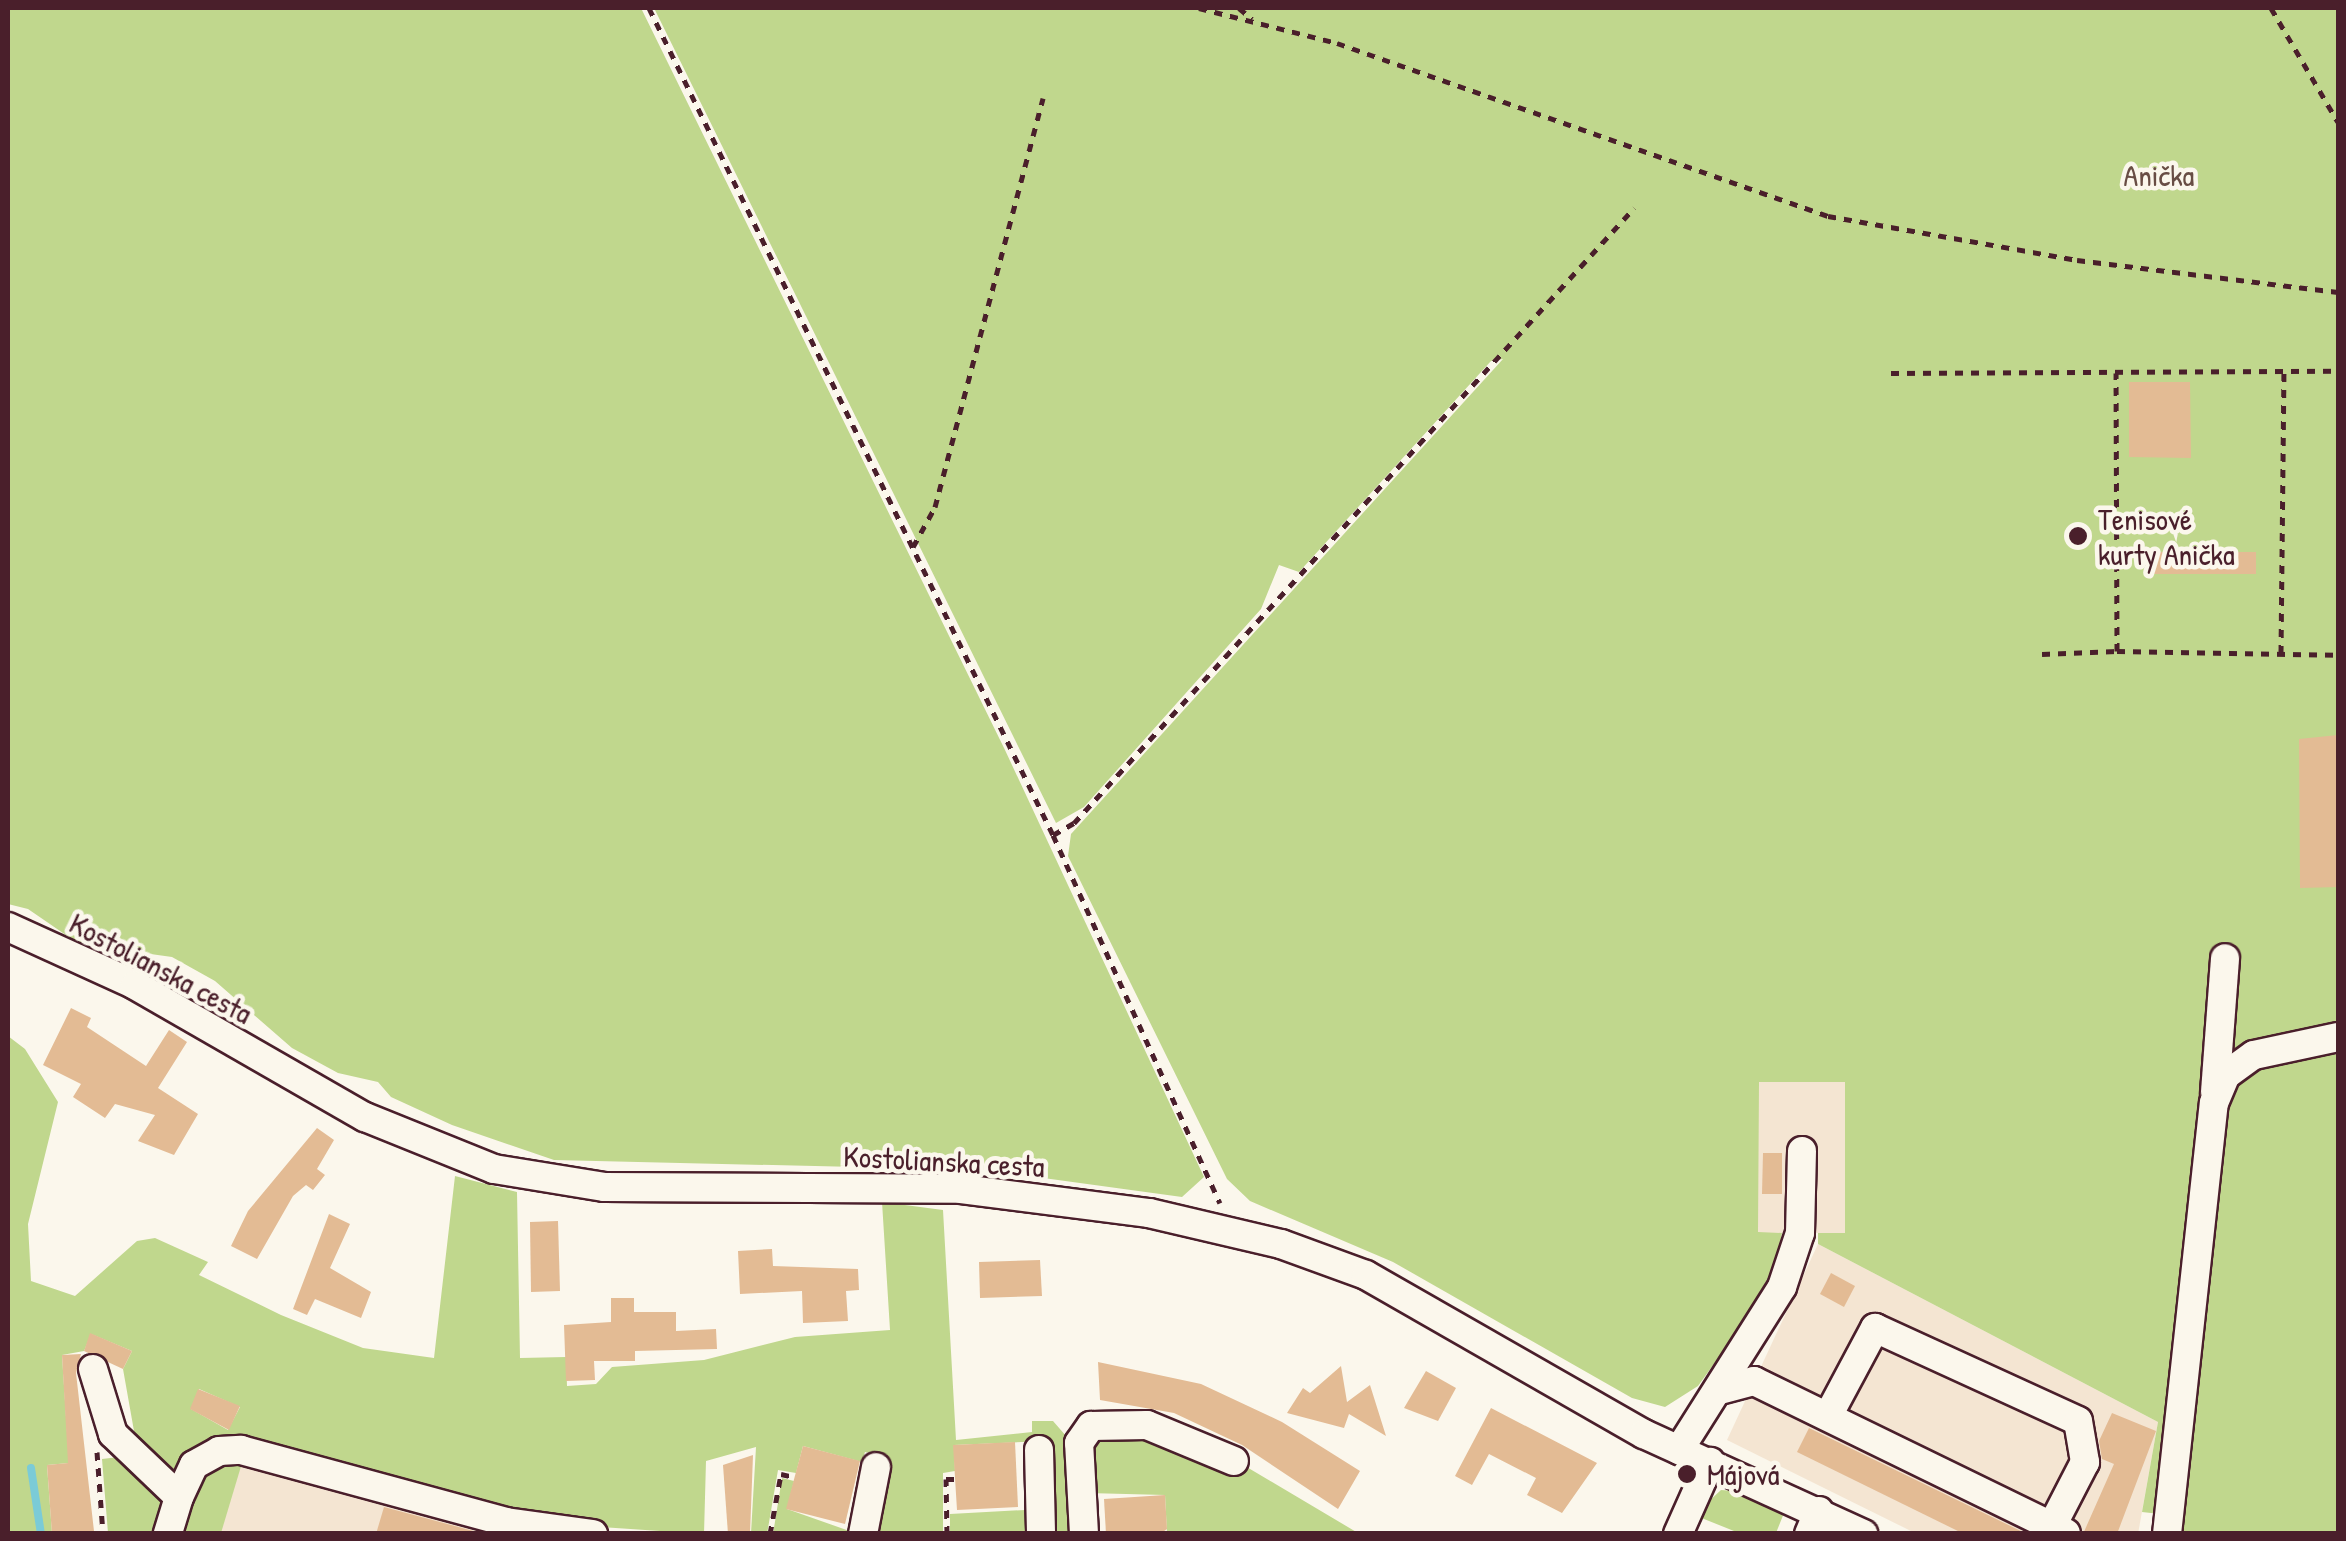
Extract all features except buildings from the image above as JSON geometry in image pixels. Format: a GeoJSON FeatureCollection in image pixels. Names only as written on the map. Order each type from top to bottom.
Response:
{"type":"FeatureCollection","features":[{"type":"Feature","properties":{"kind":"street","name":"Kostolianska cesta"},"geometry":{"type":"LineString","coordinates":[[8,927],[135,985],[365,1117],[494,1169],[604,1188],[961,1190],[1216,1226],[1366,1275],[1814,1522],[1864,1534]]}},
{"type":"Feature","properties":{"kind":"street"},"geometry":{"type":"LineString","coordinates":[[2167,1534],[2214,1104],[2225,958]]}},
{"type":"Feature","properties":{"kind":"street"},"geometry":{"type":"LineString","coordinates":[[2214,1104],[2226,1076],[2254,1055],[2338,1037]]}},
{"type":"Feature","properties":{"kind":"street"},"geometry":{"type":"LineString","coordinates":[[1680,1450],[1760,1329],[1798,1245],[1802,1151]]}},
{"type":"Feature","properties":{"kind":"street"},"geometry":{"type":"LineString","coordinates":[[1720,1390],[1754,1381],[2060,1530],[2085,1462],[2078,1421],[1875,1328],[1828,1416]]}},
{"type":"Feature","properties":{"kind":"street"},"geometry":{"type":"LineString","coordinates":[[93,1369],[113,1434],[178,1497]]}},
{"type":"Feature","properties":{"kind":"street"},"geometry":{"type":"LineString","coordinates":[[1084,1534],[1080,1443],[1091,1426],[1154,1427],[1234,1461]]}},
{"type":"Feature","properties":{"kind":"street"},"geometry":{"type":"LineString","coordinates":[[168,1534],[178,1497],[194,1465],[210,1454],[240,1450],[506,1522],[593,1534]]}},
{"type":"Feature","properties":{"kind":"street"},"geometry":{"type":"LineString","coordinates":[[1039,1450],[1042,1534]]}},
{"type":"Feature","properties":{"kind":"street"},"geometry":{"type":"LineString","coordinates":[[1678,1534],[1710,1462]]}},
{"type":"Feature","properties":{"kind":"street"},"geometry":{"type":"LineString","coordinates":[[863,1534],[876,1467]]}},
{"type":"Feature","properties":{"kind":"path"},"geometry":{"type":"LineString","coordinates":[[648,8],[1053,835],[1221,1194],[1216,1226]]}},
{"type":"Feature","properties":{"kind":"path"},"geometry":{"type":"LineString","coordinates":[[1199,8],[1498,98],[1828,216],[2111,265],[2338,292]]}},
{"type":"Feature","properties":{"kind":"path"},"geometry":{"type":"LineString","coordinates":[[1239,8],[1254,22]]}},
{"type":"Feature","properties":{"kind":"path"},"geometry":{"type":"LineString","coordinates":[[2272,8],[2338,122]]}},
{"type":"Feature","properties":{"kind":"path"},"geometry":{"type":"LineString","coordinates":[[913,547],[935,506],[1043,98]]}},
{"type":"Feature","properties":{"kind":"path"},"geometry":{"type":"LineString","coordinates":[[1053,835],[1074,823],[1634,208]]}},
{"type":"Feature","properties":{"kind":"path"},"geometry":{"type":"LineString","coordinates":[[2281,654],[2284,371]]}},
{"type":"Feature","properties":{"kind":"path"},"geometry":{"type":"LineString","coordinates":[[1891,373],[2338,371]]}},
{"type":"Feature","properties":{"kind":"path"},"geometry":{"type":"LineString","coordinates":[[2116,372],[2117,651]]}},
{"type":"Feature","properties":{"kind":"path"},"geometry":{"type":"LineString","coordinates":[[2042,654],[2117,651],[2338,655]]}},
{"type":"Feature","properties":{"kind":"path"},"geometry":{"type":"LineString","coordinates":[[103,1534],[97,1450],[113,1434]]}},
{"type":"Feature","properties":{"kind":"path"},"geometry":{"type":"LineString","coordinates":[[770,1534],[780,1474],[794,1477]]}},
{"type":"Feature","properties":{"kind":"path"},"geometry":{"type":"LineString","coordinates":[[947,1534],[946,1479],[955,1478]]}},
{"type":"Feature","properties":{"kind":"path"},"geometry":{"type":"LineString","coordinates":[[91,1496],[100,1496]]}},
{"type":"Feature","properties":{"kind":"shaded area"},"geometry":{"type":"Polygon","coordinates":[[[1758,1082],[1846,1082],[1845,1233],[1758,1233],[1758,1082]]]}},
{"type":"Feature","properties":{"kind":"shaded area"},"geometry":{"type":"Polygon","coordinates":[[[1818,1244],[2158,1422],[2138,1534],[1915,1533],[1727,1440],[1818,1244]]]}},
{"type":"Feature","properties":{"kind":"shaded area"},"geometry":{"type":"Polygon","coordinates":[[[194,1445],[546,1534],[169,1534],[194,1445]]]}},
{"type":"Feature","properties":{"kind":"green space"},"geometry":{"type":"Polygon","coordinates":[[[8,8],[641,8],[1005,750],[1204,1177],[1182,1197],[984,1170],[554,1160],[452,1125],[391,1097],[378,1082],[338,1073],[292,1048],[215,981],[172,957],[79,944],[28,909],[8,904],[8,8]]]}},
{"type":"Feature","properties":{"kind":"green space","name":"Anička"},"geometry":{"type":"Polygon","coordinates":[[[654,8],[2338,8],[2338,1029],[2222,1066],[2160,1514],[2142,1512],[2158,1422],[1818,1244],[1818,1233],[1845,1233],[1845,1082],[1759,1082],[1758,1232],[1782,1233],[1778,1258],[1749,1315],[1698,1386],[1665,1407],[1632,1398],[1393,1262],[1250,1201],[1227,1179],[1068,856],[1071,834],[1503,359],[1491,361],[1299,572],[1279,565],[1261,609],[1084,807],[1056,823],[654,8]]]}},
{"type":"Feature","properties":{"kind":"green space"},"geometry":{"type":"Polygon","coordinates":[[[8,1036],[25,1049],[58,1102],[28,1224],[31,1281],[75,1296],[137,1241],[155,1238],[208,1262],[199,1275],[281,1315],[363,1348],[434,1358],[455,1176],[517,1192],[520,1358],[566,1357],[567,1386],[596,1384],[612,1367],[704,1360],[795,1337],[890,1330],[882,1202],[943,1210],[956,1440],[1032,1432],[1032,1421],[1053,1421],[1073,1444],[1078,1533],[1048,1533],[1045,1441],[954,1445],[955,1471],[943,1473],[943,1534],[872,1533],[886,1456],[865,1452],[862,1462],[803,1446],[796,1473],[778,1470],[767,1534],[751,1533],[756,1447],[706,1461],[704,1534],[542,1523],[243,1444],[179,1475],[160,1473],[134,1431],[123,1369],[132,1351],[91,1334],[84,1351],[62,1355],[69,1463],[47,1465],[52,1533],[8,1533],[8,1036]],[[199,1389],[191,1409],[228,1430],[240,1407],[199,1389]]]}},
{"type":"Feature","properties":{"kind":"green space"},"geometry":{"type":"Polygon","coordinates":[[[2338,1044],[2338,1533],[2177,1534],[2221,1104],[2250,1067],[2338,1044]]]}},
{"type":"Feature","properties":{"kind":"green space"},"geometry":{"type":"Polygon","coordinates":[[[1129,1432],[1245,1466],[1358,1533],[1167,1533],[1165,1495],[1087,1493],[1088,1449],[1100,1437],[1129,1432]]]}},
{"type":"Feature","properties":{"kind":"green space"},"geometry":{"type":"Polygon","coordinates":[[[119,1457],[162,1497],[160,1533],[108,1533],[102,1459],[119,1457]]]}},
{"type":"Feature","properties":{"kind":"green space"},"geometry":{"type":"Polygon","coordinates":[[[215,1458],[242,1463],[221,1533],[176,1534],[215,1458]]]}},
{"type":"Feature","properties":{"kind":"green space"},"geometry":{"type":"Polygon","coordinates":[[[782,1478],[794,1481],[787,1509],[858,1534],[773,1534],[782,1478]]]}},
{"type":"Feature","properties":{"kind":"green space"},"geometry":{"type":"Polygon","coordinates":[[[1721,1490],[1746,1492],[1786,1508],[1776,1533],[1739,1533],[1694,1515],[1721,1490]]]}},
{"type":"Feature","properties":{"kind":"green space"},"geometry":{"type":"Polygon","coordinates":[[[1025,1510],[1035,1533],[950,1533],[950,1514],[1025,1510]]]}},
{"type":"Feature","properties":{"kind":"waterway"},"geometry":{"type":"LineString","coordinates":[[31,1468],[41,1534]]}},
{"type":"Feature","properties":{"kind":"place","name":"Tenisové kurty Anička"},"geometry":{"type":"Point","coordinates":[2078,536]}},
{"type":"Feature","properties":{"kind":"place","name":"Májová"},"geometry":{"type":"Point","coordinates":[1687,1474]}}]}
